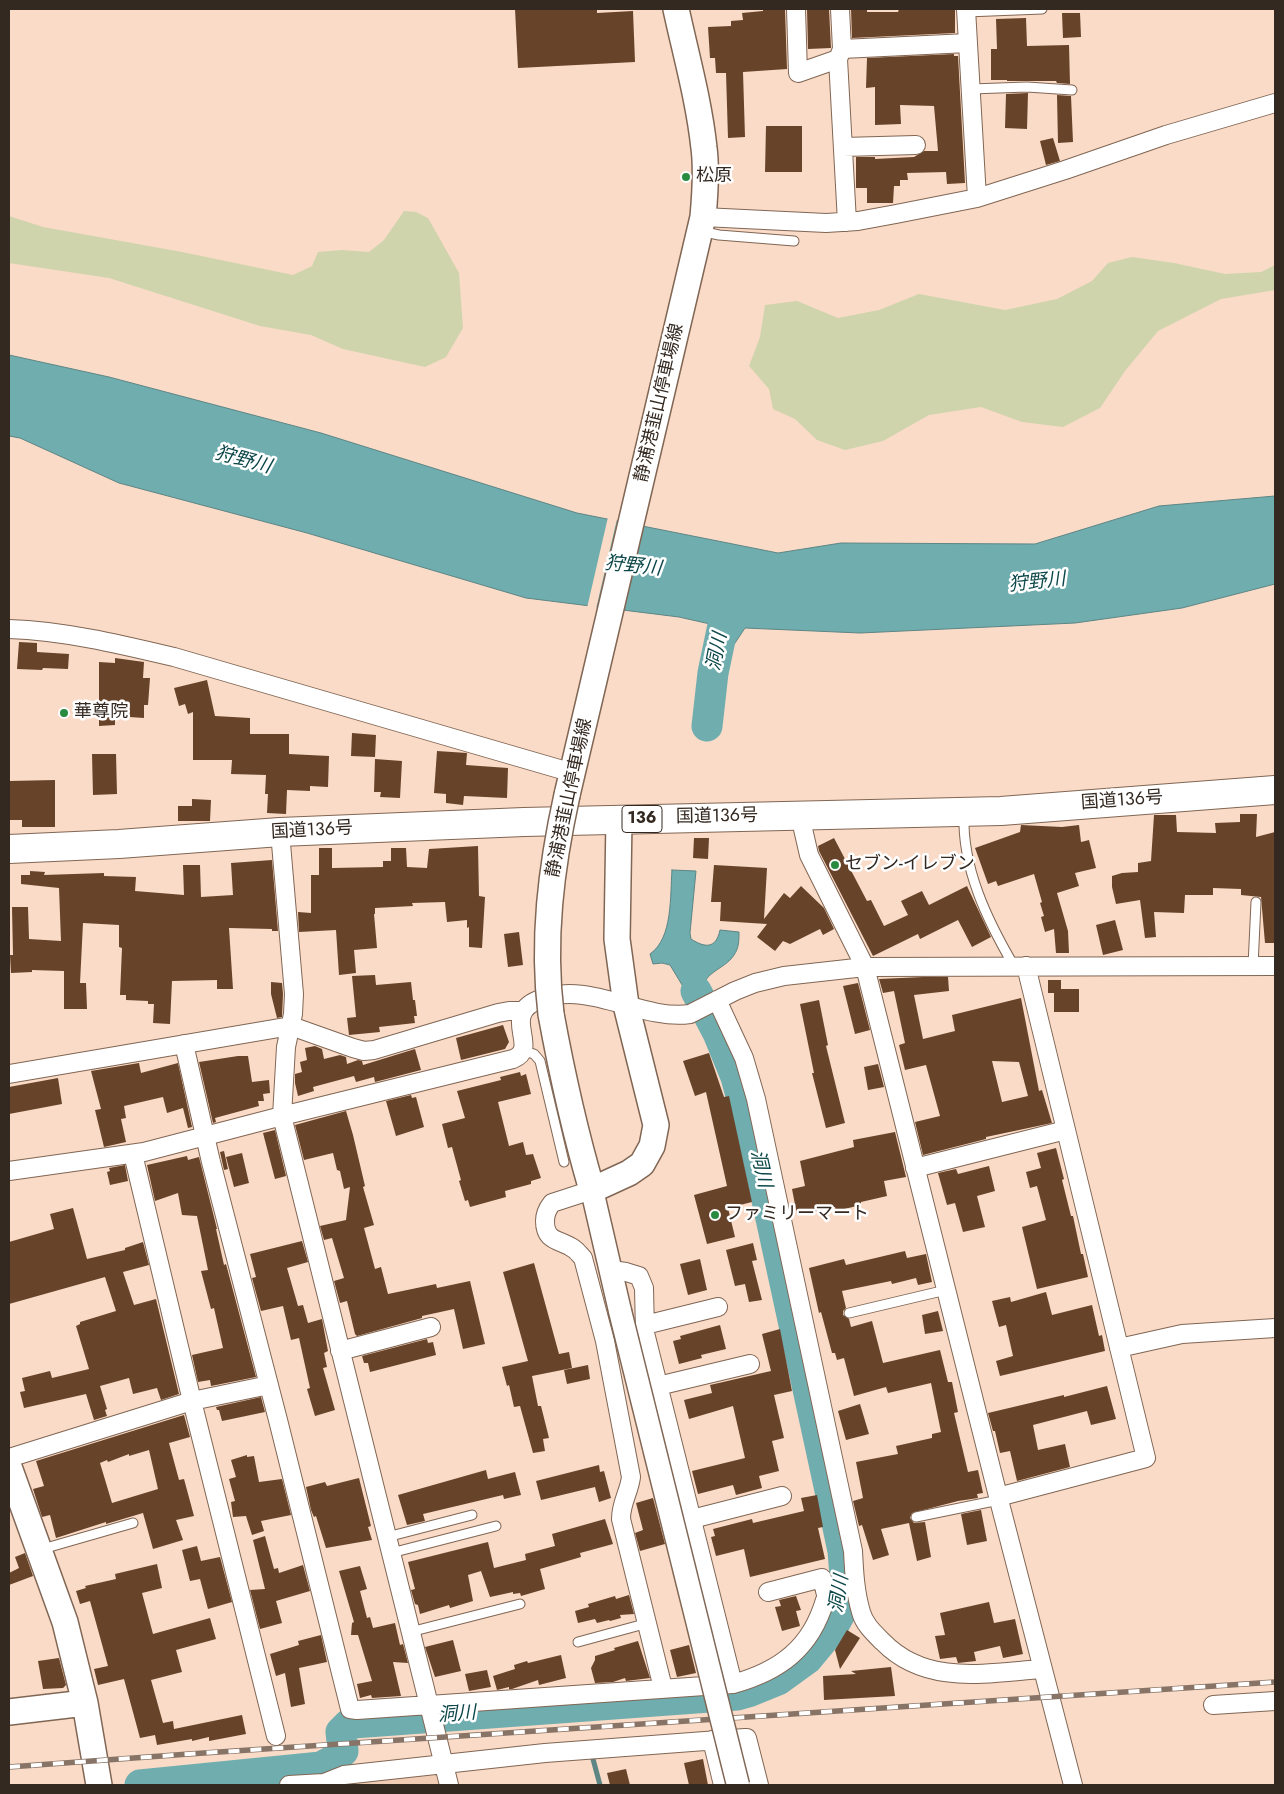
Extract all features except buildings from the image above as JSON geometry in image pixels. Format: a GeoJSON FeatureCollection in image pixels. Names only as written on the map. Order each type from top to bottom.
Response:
{"type":"FeatureCollection","features":[{"type":"Feature","properties":{"kind":"highway","name":"国道136号"},"geometry":{"type":"LineString","coordinates":[[9,849],[120,844],[280,832],[524,822],[964,812],[1275,790]]}},
{"type":"Feature","properties":{"kind":"main road","name":"静浦港韮山停車場線"},"geometry":{"type":"LineString","coordinates":[[592,1190],[577,1139],[552,1014],[548,983],[547,939],[550,892],[557,842],[570,784],[700,229],[706,176],[705,150],[676,9]]}},
{"type":"Feature","properties":{"kind":"main road"},"geometry":{"type":"LineString","coordinates":[[592,1190],[629,1173],[642,1164],[652,1146],[654,1133],[655,1117],[626,1005],[617,939],[619,820]]}},
{"type":"Feature","properties":{"kind":"main road"},"geometry":{"type":"LineString","coordinates":[[9,1467],[15,1507],[39,1550],[65,1622],[85,1703],[98,1785]]}},
{"type":"Feature","properties":{"kind":"main road"},"geometry":{"type":"LineString","coordinates":[[9,1712],[85,1703]]}},
{"type":"Feature","properties":{"kind":"street"},"geometry":{"type":"LineString","coordinates":[[796,9],[798,73],[840,54],[968,43]]}},
{"type":"Feature","properties":{"kind":"street"},"geometry":{"type":"LineString","coordinates":[[840,9],[843,146],[847,222]]}},
{"type":"Feature","properties":{"kind":"street"},"geometry":{"type":"LineString","coordinates":[[966,10],[977,198]]}},
{"type":"Feature","properties":{"kind":"street"},"geometry":{"type":"LineString","coordinates":[[700,229],[847,222],[977,198],[1166,136],[1275,103]]}},
{"type":"Feature","properties":{"kind":"street"},"geometry":{"type":"LineString","coordinates":[[843,146],[916,145]]}},
{"type":"Feature","properties":{"kind":"street"},"geometry":{"type":"LineString","coordinates":[[9,629],[37,630],[107,641],[174,657],[570,784]]}},
{"type":"Feature","properties":{"kind":"street"},"geometry":{"type":"LineString","coordinates":[[800,816],[809,855],[865,967],[1042,1670],[1073,1785]]}},
{"type":"Feature","properties":{"kind":"street"},"geometry":{"type":"LineString","coordinates":[[280,832],[294,994],[291,1026],[286,1048],[282,1116],[410,1632],[450,1785]]}},
{"type":"Feature","properties":{"kind":"street"},"geometry":{"type":"LineString","coordinates":[[999,1498],[1146,1458],[1066,1130],[1020,966]]}},
{"type":"Feature","properties":{"kind":"street"},"geometry":{"type":"LineString","coordinates":[[9,1171],[133,1154],[513,1059],[519,1057],[523,1051],[522,1011],[537,1000],[561,994],[595,997],[667,1014],[682,1015],[690,1014],[755,983],[784,976],[865,967],[1275,966]]}},
{"type":"Feature","properties":{"kind":"street"},"geometry":{"type":"LineString","coordinates":[[715,1001],[744,1058],[756,1099],[853,1551],[855,1583],[861,1613],[867,1625],[892,1651],[920,1667],[937,1672],[973,1674],[1042,1670]]}},
{"type":"Feature","properties":{"kind":"street"},"geometry":{"type":"LineString","coordinates":[[9,1074],[291,1026],[364,1051],[383,1049],[422,1035],[498,1013],[522,1011]]}},
{"type":"Feature","properties":{"kind":"street"},"geometry":{"type":"LineString","coordinates":[[184,1044],[350,1709],[429,1707],[733,1684],[750,1679],[783,1661],[811,1634],[820,1618],[825,1600],[855,1583]]}},
{"type":"Feature","properties":{"kind":"street"},"geometry":{"type":"LineString","coordinates":[[915,1168],[1066,1130]]}},
{"type":"Feature","properties":{"kind":"street"},"geometry":{"type":"LineString","coordinates":[[133,1154],[192,1401],[276,1736]]}},
{"type":"Feature","properties":{"kind":"street"},"geometry":{"type":"LineString","coordinates":[[663,1688],[621,1519],[622,1507],[630,1486],[631,1477],[603,1332],[583,1258],[575,1250],[551,1238],[547,1233],[546,1226],[547,1212],[552,1203],[592,1190],[620,1311],[738,1785]]}},
{"type":"Feature","properties":{"kind":"street"},"geometry":{"type":"LineString","coordinates":[[611,1270],[639,1276],[644,1288],[645,1325],[658,1386],[733,1684]]}},
{"type":"Feature","properties":{"kind":"street"},"geometry":{"type":"LineString","coordinates":[[645,1325],[718,1307]]}},
{"type":"Feature","properties":{"kind":"street"},"geometry":{"type":"LineString","coordinates":[[340,1350],[431,1327]]}},
{"type":"Feature","properties":{"kind":"street"},"geometry":{"type":"LineString","coordinates":[[1119,1348],[1182,1334],[1275,1328]]}},
{"type":"Feature","properties":{"kind":"street"},"geometry":{"type":"LineString","coordinates":[[658,1386],[750,1364]]}},
{"type":"Feature","properties":{"kind":"street"},"geometry":{"type":"LineString","coordinates":[[9,1458],[192,1401],[269,1385]]}},
{"type":"Feature","properties":{"kind":"street"},"geometry":{"type":"LineString","coordinates":[[692,1519],[782,1496]]}},
{"type":"Feature","properties":{"kind":"street"},"geometry":{"type":"LineString","coordinates":[[768,1592],[822,1578],[830,1596]]}},
{"type":"Feature","properties":{"kind":"street"},"geometry":{"type":"LineString","coordinates":[[1213,1705],[1275,1701]]}},
{"type":"Feature","properties":{"kind":"street"},"geometry":{"type":"LineString","coordinates":[[289,1785],[324,1783],[344,1774],[545,1753],[747,1738],[759,1785]]}},
{"type":"Feature","properties":{"kind":"street"},"geometry":{"type":"LineString","coordinates":[[712,1740],[723,1785]]}},
{"type":"Feature","properties":{"kind":"lane"},"geometry":{"type":"LineString","coordinates":[[966,10],[1042,9]]}},
{"type":"Feature","properties":{"kind":"lane"},"geometry":{"type":"LineString","coordinates":[[971,89],[1027,87],[1072,90]]}},
{"type":"Feature","properties":{"kind":"lane"},"geometry":{"type":"LineString","coordinates":[[700,229],[719,235],[794,241]]}},
{"type":"Feature","properties":{"kind":"lane"},"geometry":{"type":"LineString","coordinates":[[964,812],[963,832],[965,848],[983,905],[1020,966]]}},
{"type":"Feature","properties":{"kind":"lane"},"geometry":{"type":"LineString","coordinates":[[1253,966],[1256,902]]}},
{"type":"Feature","properties":{"kind":"lane"},"geometry":{"type":"LineString","coordinates":[[523,1051],[534,1054],[540,1061],[564,1162]]}},
{"type":"Feature","properties":{"kind":"lane"},"geometry":{"type":"LineString","coordinates":[[849,1313],[946,1290]]}},
{"type":"Feature","properties":{"kind":"lane"},"geometry":{"type":"LineString","coordinates":[[916,1517],[999,1498]]}},
{"type":"Feature","properties":{"kind":"lane"},"geometry":{"type":"LineString","coordinates":[[389,1545],[472,1515]]}},
{"type":"Feature","properties":{"kind":"lane"},"geometry":{"type":"LineString","coordinates":[[39,1550],[133,1523]]}},
{"type":"Feature","properties":{"kind":"lane"},"geometry":{"type":"LineString","coordinates":[[389,1545],[496,1526]]}},
{"type":"Feature","properties":{"kind":"lane"},"geometry":{"type":"LineString","coordinates":[[410,1632],[520,1604]]}},
{"type":"Feature","properties":{"kind":"lane"},"geometry":{"type":"LineString","coordinates":[[578,1642],[648,1623]]}},
{"type":"Feature","properties":{"kind":"shaded area"},"geometry":{"type":"Polygon","coordinates":[[[436,1775],[439,1785],[339,1785],[352,1780],[436,1775]]]}},
{"type":"Feature","properties":{"kind":"green space"},"geometry":{"type":"Polygon","coordinates":[[[404,211],[416,212],[428,218],[459,273],[463,328],[446,357],[425,367],[343,349],[311,335],[260,326],[109,278],[9,263],[9,216],[43,227],[182,252],[293,275],[312,266],[318,252],[342,250],[369,252],[384,240],[404,211]]]}},
{"type":"Feature","properties":{"kind":"green space"},"geometry":{"type":"Polygon","coordinates":[[[1132,257],[1174,263],[1225,274],[1261,272],[1275,265],[1275,290],[1221,299],[1158,331],[1125,371],[1100,408],[1063,427],[1022,422],[981,407],[929,415],[883,441],[845,450],[817,440],[795,419],[773,409],[769,389],[749,366],[760,337],[765,305],[797,301],[838,318],[879,310],[919,294],[1005,310],[1057,299],[1092,281],[1108,263],[1132,257]]]}},
{"type":"Feature","properties":{"kind":"water","name":"狩野川"},"geometry":{"type":"Polygon","coordinates":[[[9,355],[109,377],[321,433],[577,513],[778,553],[841,543],[1035,544],[1159,506],[1275,496],[1275,584],[1182,608],[1075,623],[860,633],[745,628],[727,655],[714,653],[714,642],[710,624],[679,617],[526,598],[307,533],[119,483],[20,438],[9,436],[9,355]]]}},
{"type":"Feature","properties":{"kind":"water"},"geometry":{"type":"Polygon","coordinates":[[[672,870],[696,871],[691,939],[701,944],[709,945],[716,941],[720,930],[739,932],[736,952],[730,960],[708,977],[703,988],[705,999],[721,1025],[710,1031],[670,965],[662,963],[653,964],[650,954],[663,938],[667,927],[672,870]]]}},
{"type":"Feature","properties":{"kind":"pier"},"geometry":{"type":"Polygon","coordinates":[[[608,517],[617,519],[596,609],[587,608],[608,517]]]}},
{"type":"Feature","properties":{"kind":"waterway","name":"洞川"},"geometry":{"type":"LineString","coordinates":[[707,726],[713,673],[726,611]]}},
{"type":"Feature","properties":{"kind":"waterway","name":"洞川"},"geometry":{"type":"LineString","coordinates":[[140,1785],[321,1767],[334,1760],[343,1751],[341,1732],[349,1724],[353,1723],[737,1695],[778,1680],[807,1659],[831,1630],[841,1612],[845,1576],[843,1551],[757,1154],[736,1077],[718,1033],[696,991]]}},
{"type":"Feature","properties":{"kind":"waterway"},"geometry":{"type":"LineString","coordinates":[[593,1759],[600,1785]]}},
{"type":"Feature","properties":{"kind":"railway"},"geometry":{"type":"LineString","coordinates":[[9,1767],[1275,1682]]}},
{"type":"Feature","properties":{"kind":"place","name":"松原"},"geometry":{"type":"Point","coordinates":[686,177]}},
{"type":"Feature","properties":{"kind":"place","name":"華尊院"},"geometry":{"type":"Point","coordinates":[64,713]}},
{"type":"Feature","properties":{"kind":"place","name":"セブン-イレブン"},"geometry":{"type":"Point","coordinates":[835,865]}},
{"type":"Feature","properties":{"kind":"place","name":"ファミリーマート"},"geometry":{"type":"Point","coordinates":[715,1215]}}]}
